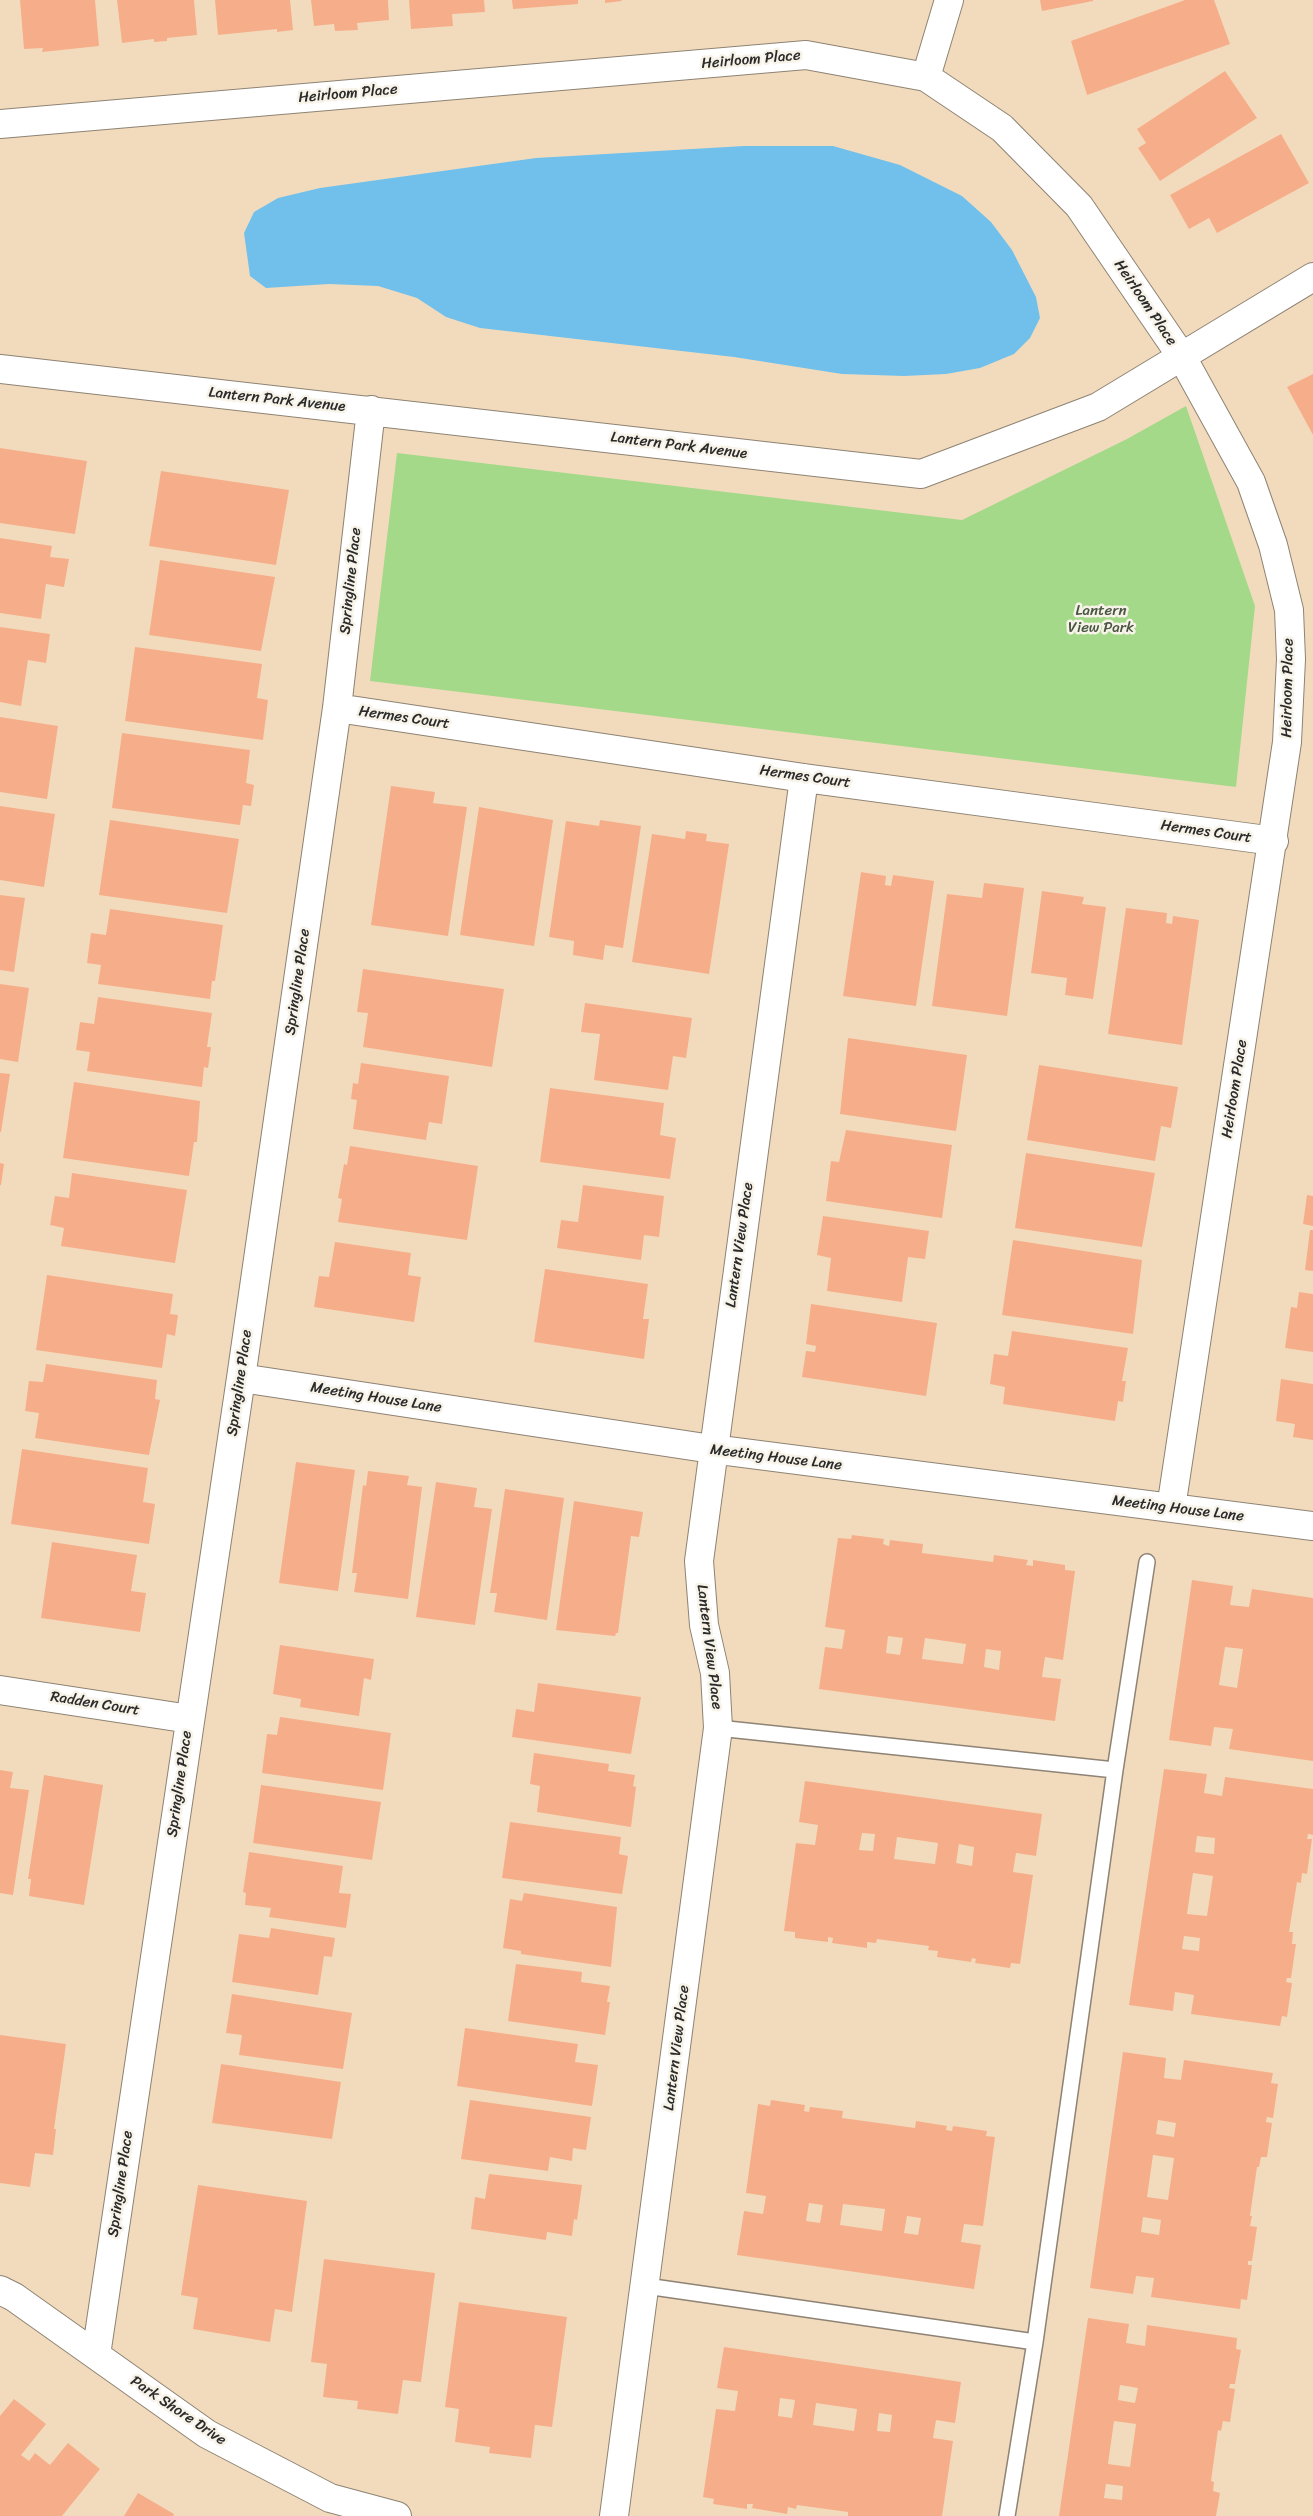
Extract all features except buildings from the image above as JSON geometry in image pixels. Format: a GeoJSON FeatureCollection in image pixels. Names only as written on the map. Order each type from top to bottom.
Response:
{"type":"FeatureCollection","features":[{"type":"Feature","properties":{"kind":"street"},"geometry":{"type":"LineString","coordinates":[[926,77],[949,0]]}},
{"type":"Feature","properties":{"kind":"street","name":"Heirloom Place"},"geometry":{"type":"LineString","coordinates":[[0,124],[806,55],[926,77],[1002,128],[1079,206],[1182,357],[1251,482],[1273,544],[1289,610],[1290,659],[1287,742],[1274,841],[1171,1508]]}},
{"type":"Feature","properties":{"kind":"street","name":"Lantern Park Avenue"},"geometry":{"type":"LineString","coordinates":[[0,369],[921,474],[1098,407],[1313,277]]}},
{"type":"Feature","properties":{"kind":"street","name":"Springline Place"},"geometry":{"type":"LineString","coordinates":[[96,2354],[242,1378],[337,708],[371,410]]}},
{"type":"Feature","properties":{"kind":"street","name":"Hermes Court"},"geometry":{"type":"LineString","coordinates":[[337,708],[804,778],[1274,841]]}},
{"type":"Feature","properties":{"kind":"street","name":"Lantern View Place"},"geometry":{"type":"LineString","coordinates":[[614,2516],[646,2286],[718,1728],[715,1673],[704,1625],[699,1561],[712,1450],[804,778]]}},
{"type":"Feature","properties":{"kind":"street","name":"Meeting House Lane"},"geometry":{"type":"LineString","coordinates":[[242,1378],[712,1450],[1313,1526]]}},
{"type":"Feature","properties":{"kind":"street","name":"Radden Court"},"geometry":{"type":"LineString","coordinates":[[0,1690],[190,1719]]}},
{"type":"Feature","properties":{"kind":"street","name":"Park Shore Drive"},"geometry":{"type":"LineString","coordinates":[[0,2290],[14,2297],[96,2354],[207,2434],[330,2498],[398,2516]]}},
{"type":"Feature","properties":{"kind":"lane"},"geometry":{"type":"LineString","coordinates":[[1007,2516],[1035,2342],[1114,1770],[1147,1562]]}},
{"type":"Feature","properties":{"kind":"lane"},"geometry":{"type":"LineString","coordinates":[[718,1728],[1114,1770]]}},
{"type":"Feature","properties":{"kind":"lane"},"geometry":{"type":"LineString","coordinates":[[646,2286],[1035,2342]]}},
{"type":"Feature","properties":{"kind":"green space","name":"Lantern View Park"},"geometry":{"type":"Polygon","coordinates":[[[1186,406],[1255,606],[1236,787],[370,681],[397,453],[962,520],[1127,439],[1186,406]]]}},
{"type":"Feature","properties":{"kind":"water"},"geometry":{"type":"Polygon","coordinates":[[[744,146],[833,146],[900,165],[962,196],[991,222],[1012,250],[1036,297],[1040,318],[1030,338],[1014,354],[980,368],[946,374],[904,376],[842,374],[734,357],[480,328],[446,317],[417,298],[378,286],[329,284],[266,288],[250,276],[244,233],[254,212],[278,198],[320,188],[536,158],[744,146]]]}}]}
